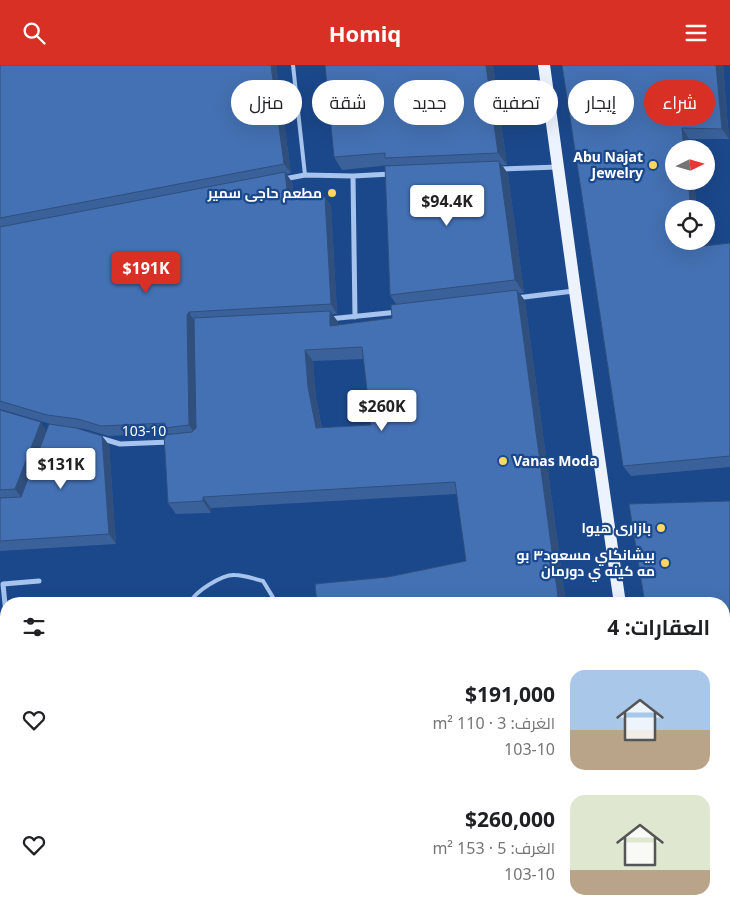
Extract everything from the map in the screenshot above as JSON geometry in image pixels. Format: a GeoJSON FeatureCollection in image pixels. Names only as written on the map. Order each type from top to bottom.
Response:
{"type":"FeatureCollection","features":[{"type":"Feature","properties":{"kind":"main road"},"geometry":{"type":"LineString","coordinates":[[544,65],[619,597]]}},
{"type":"Feature","properties":{"kind":"street"},"geometry":{"type":"LineString","coordinates":[[496,169],[558,167]]}},
{"type":"Feature","properties":{"kind":"street"},"geometry":{"type":"LineString","coordinates":[[276,181],[305,175],[353,176],[400,174]]}},
{"type":"Feature","properties":{"kind":"street"},"geometry":{"type":"LineString","coordinates":[[353,176],[355,317]]}},
{"type":"Feature","properties":{"kind":"street"},"geometry":{"type":"LineString","coordinates":[[510,299],[575,291]]}},
{"type":"Feature","properties":{"kind":"street"},"geometry":{"type":"LineString","coordinates":[[326,319],[403,312]]}},
{"type":"Feature","properties":{"kind":"street","name":"103-10"},"geometry":{"type":"LineString","coordinates":[[93,436],[120,444],[173,442]]}},
{"type":"Feature","properties":{"kind":"street"},"geometry":{"type":"LineString","coordinates":[[4,597],[3,584],[39,581]]}},
{"type":"Feature","properties":{"kind":"lane"},"geometry":{"type":"LineString","coordinates":[[293,65],[305,175]]}},
{"type":"Feature","properties":{"kind":"lane"},"geometry":{"type":"LineString","coordinates":[[193,597],[205,586],[234,575],[263,581],[272,597]]}},
{"type":"Feature","properties":{"kind":"building"},"geometry":{"type":"Polygon","coordinates":[[[0,65],[271,65],[273,80],[231,80],[231,125],[279,125],[284,164],[0,218],[0,65]]]}},
{"type":"Feature","properties":{"kind":"building"},"geometry":{"type":"Polygon","coordinates":[[[325,65],[486,65],[488,80],[474,80],[474,125],[494,125],[498,153],[385,158],[385,153],[334,157],[331,125],[384,125],[384,80],[326,80],[325,65]]]}},
{"type":"Feature","properties":{"kind":"building"},"geometry":{"type":"Polygon","coordinates":[[[562,65],[716,65],[722,129],[682,128],[683,140],[665,140],[665,190],[689,190],[690,200],[665,200],[665,250],[715,250],[715,245],[730,243],[730,456],[623,466],[571,125],[634,125],[634,80],[568,80],[568,104],[562,65]]]}},
{"type":"Feature","properties":{"kind":"building"},"geometry":{"type":"Polygon","coordinates":[[[499,161],[515,280],[390,295],[385,166],[499,161]]]}},
{"type":"Feature","properties":{"kind":"building"},"geometry":{"type":"Polygon","coordinates":[[[285,172],[288,198],[325,197],[331,304],[189,312],[187,315],[189,425],[165,428],[165,423],[101,426],[78,419],[47,415],[0,401],[0,227],[285,172]]]}},
{"type":"Feature","properties":{"kind":"building"},"geometry":{"type":"Polygon","coordinates":[[[517,290],[558,597],[316,597],[315,584],[388,577],[466,561],[455,482],[203,497],[203,501],[168,503],[164,435],[192,432],[196,428],[194,318],[330,311],[330,326],[392,318],[391,305],[517,290]],[[362,347],[305,350],[308,387],[316,428],[371,425],[362,347]]]}},
{"type":"Feature","properties":{"kind":"building"},"geometry":{"type":"Polygon","coordinates":[[[0,410],[41,422],[15,489],[0,490],[0,410]]]}},
{"type":"Feature","properties":{"kind":"building"},"geometry":{"type":"Polygon","coordinates":[[[49,424],[76,428],[102,436],[109,534],[0,541],[0,498],[21,497],[49,424]]]}},
{"type":"Feature","properties":{"kind":"building"},"geometry":{"type":"Polygon","coordinates":[[[730,501],[730,597],[644,597],[629,504],[730,501]]]}},
{"type":"Feature","properties":{"kind":"place","name":"Abu Najat Jewelry"},"geometry":{"type":"Point","coordinates":[653,165]}},
{"type":"Feature","properties":{"kind":"place","name":"مطعم حاجی سمیر"},"geometry":{"type":"Point","coordinates":[332,193]}},
{"type":"Feature","properties":{"kind":"place","name":"Vanas Moda"},"geometry":{"type":"Point","coordinates":[503,461]}},
{"type":"Feature","properties":{"kind":"place","name":"بازاری ھیوا"},"geometry":{"type":"Point","coordinates":[661,528]}},
{"type":"Feature","properties":{"kind":"place","name":"بيشانكاي مسعود٣ بو مه كينه ي دورمان"},"geometry":{"type":"Point","coordinates":[665,563]}}]}
